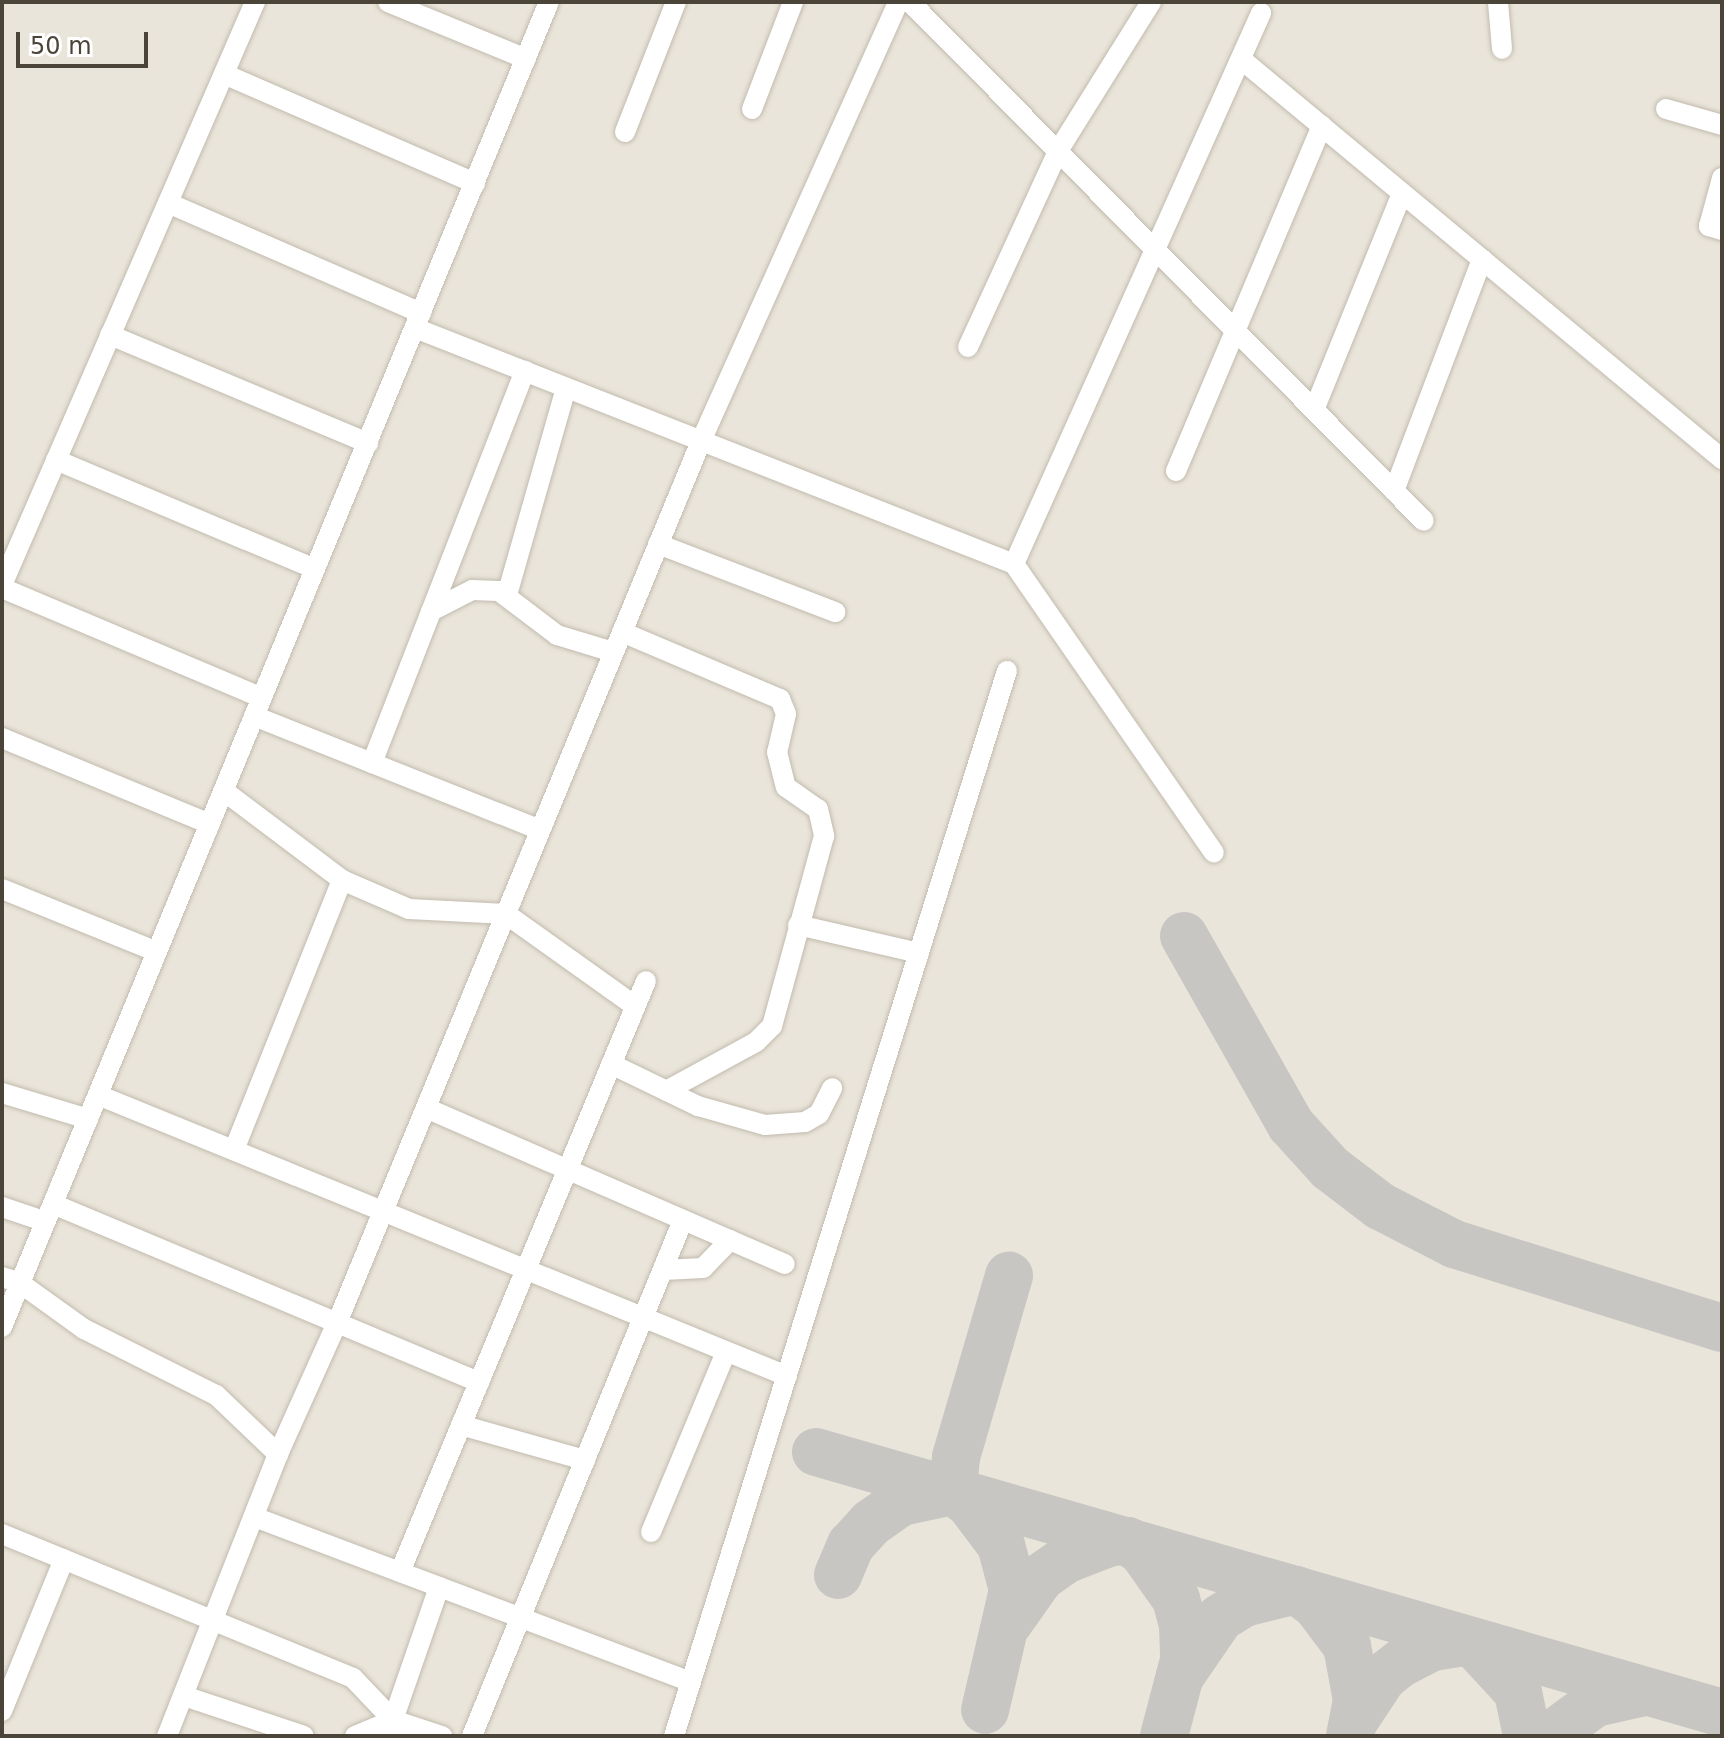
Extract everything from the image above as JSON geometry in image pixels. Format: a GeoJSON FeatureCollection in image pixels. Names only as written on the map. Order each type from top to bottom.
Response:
{"type":"FeatureCollection","features":[{"type":"Feature","properties":{"kind":"street"},"geometry":{"type":"LineString","coordinates":[[255,2],[2,587],[372,763],[540,830]]}},
{"type":"Feature","properties":{"kind":"street"},"geometry":{"type":"LineString","coordinates":[[388,2],[526,59]]}},
{"type":"Feature","properties":{"kind":"street"},"geometry":{"type":"LineString","coordinates":[[2,1327],[11,1280],[49,1213],[549,2]]}},
{"type":"Feature","properties":{"kind":"street"},"geometry":{"type":"LineString","coordinates":[[625,132],[676,2]]}},
{"type":"Feature","properties":{"kind":"street"},"geometry":{"type":"LineString","coordinates":[[752,109],[793,2]]}},
{"type":"Feature","properties":{"kind":"street"},"geometry":{"type":"LineString","coordinates":[[167,1736],[257,1518],[278,1454],[337,1323],[701,441],[898,2]]}},
{"type":"Feature","properties":{"kind":"street"},"geometry":{"type":"LineString","coordinates":[[910,2],[1424,521]]}},
{"type":"Feature","properties":{"kind":"street"},"geometry":{"type":"LineString","coordinates":[[968,347],[1058,151],[1151,2]]}},
{"type":"Feature","properties":{"kind":"street"},"geometry":{"type":"LineString","coordinates":[[1498,2],[1502,49]]}},
{"type":"Feature","properties":{"kind":"street"},"geometry":{"type":"LineString","coordinates":[[1014,564],[1261,13]]}},
{"type":"Feature","properties":{"kind":"street"},"geometry":{"type":"LineString","coordinates":[[1241,59],[1722,459]]}},
{"type":"Feature","properties":{"kind":"street"},"geometry":{"type":"LineString","coordinates":[[224,74],[475,183]]}},
{"type":"Feature","properties":{"kind":"street"},"geometry":{"type":"LineString","coordinates":[[1666,109],[1722,125]]}},
{"type":"Feature","properties":{"kind":"street"},"geometry":{"type":"LineString","coordinates":[[1176,471],[1322,126]]}},
{"type":"Feature","properties":{"kind":"street"},"geometry":{"type":"LineString","coordinates":[[1722,178],[1709,226],[1722,230]]}},
{"type":"Feature","properties":{"kind":"street"},"geometry":{"type":"LineString","coordinates":[[1314,410],[1402,193]]}},
{"type":"Feature","properties":{"kind":"street"},"geometry":{"type":"LineString","coordinates":[[168,203],[525,371],[1014,564],[1214,853]]}},
{"type":"Feature","properties":{"kind":"street"},"geometry":{"type":"LineString","coordinates":[[1394,491],[1482,259]]}},
{"type":"Feature","properties":{"kind":"street"},"geometry":{"type":"LineString","coordinates":[[110,335],[368,443]]}},
{"type":"Feature","properties":{"kind":"street"},"geometry":{"type":"LineString","coordinates":[[372,763],[525,371]]}},
{"type":"Feature","properties":{"kind":"street"},"geometry":{"type":"LineString","coordinates":[[507,595],[566,388]]}},
{"type":"Feature","properties":{"kind":"street"},"geometry":{"type":"LineString","coordinates":[[56,460],[315,569]]}},
{"type":"Feature","properties":{"kind":"street"},"geometry":{"type":"LineString","coordinates":[[658,544],[835,612]]}},
{"type":"Feature","properties":{"kind":"street"},"geometry":{"type":"LineString","coordinates":[[431,611],[472,590],[507,595],[557,635],[613,652]]}},
{"type":"Feature","properties":{"kind":"street"},"geometry":{"type":"LineString","coordinates":[[622,632],[780,699],[786,714],[777,752],[786,787],[818,809],[824,836],[772,1026],[756,1042],[666,1091]]}},
{"type":"Feature","properties":{"kind":"street"},"geometry":{"type":"LineString","coordinates":[[674,1736],[1007,671]]}},
{"type":"Feature","properties":{"kind":"street"},"geometry":{"type":"LineString","coordinates":[[2,738],[210,824]]}},
{"type":"Feature","properties":{"kind":"street"},"geometry":{"type":"LineString","coordinates":[[224,791],[342,880],[409,909],[506,914],[635,1006]]}},
{"type":"Feature","properties":{"kind":"street"},"geometry":{"type":"LineString","coordinates":[[234,1150],[342,880]]}},
{"type":"Feature","properties":{"kind":"street"},"geometry":{"type":"LineString","coordinates":[[2,912],[6,891],[157,952]]}},
{"type":"Feature","properties":{"kind":"street"},"geometry":{"type":"LineString","coordinates":[[798,925],[919,953]]}},
{"type":"Feature","properties":{"kind":"street"},"geometry":{"type":"LineString","coordinates":[[400,1572],[646,981]]}},
{"type":"Feature","properties":{"kind":"street"},"geometry":{"type":"LineString","coordinates":[[611,1064],[698,1106],[765,1125],[805,1122],[819,1114],[832,1088]]}},
{"type":"Feature","properties":{"kind":"street"},"geometry":{"type":"LineString","coordinates":[[2,1093],[88,1119]]}},
{"type":"Feature","properties":{"kind":"street"},"geometry":{"type":"LineString","coordinates":[[98,1095],[787,1376]]}},
{"type":"Feature","properties":{"kind":"street"},"geometry":{"type":"LineString","coordinates":[[426,1108],[784,1264]]}},
{"type":"Feature","properties":{"kind":"street"},"geometry":{"type":"LineString","coordinates":[[2,1207],[49,1213],[337,1323],[479,1382]]}},
{"type":"Feature","properties":{"kind":"street"},"geometry":{"type":"LineString","coordinates":[[472,1736],[683,1220]]}},
{"type":"Feature","properties":{"kind":"street"},"geometry":{"type":"LineString","coordinates":[[663,1270],[691,1273],[703,1268],[730,1240]]}},
{"type":"Feature","properties":{"kind":"street"},"geometry":{"type":"LineString","coordinates":[[11,1280],[84,1329],[216,1395],[278,1454]]}},
{"type":"Feature","properties":{"kind":"street"},"geometry":{"type":"LineString","coordinates":[[651,1532],[726,1352]]}},
{"type":"Feature","properties":{"kind":"street"},"geometry":{"type":"LineString","coordinates":[[461,1425],[585,1460]]}},
{"type":"Feature","properties":{"kind":"street"},"geometry":{"type":"LineString","coordinates":[[257,1518],[691,1682]]}},
{"type":"Feature","properties":{"kind":"street"},"geometry":{"type":"LineString","coordinates":[[2,1534],[353,1678],[394,1728]]}},
{"type":"Feature","properties":{"kind":"street"},"geometry":{"type":"LineString","coordinates":[[2,1711],[64,1559]]}},
{"type":"Feature","properties":{"kind":"street"},"geometry":{"type":"LineString","coordinates":[[394,1728],[439,1587]]}},
{"type":"Feature","properties":{"kind":"street"},"geometry":{"type":"LineString","coordinates":[[184,1696],[304,1736]]}},
{"type":"Feature","properties":{"kind":"street"},"geometry":{"type":"LineString","coordinates":[[355,1736],[394,1728],[442,1736]]}},
{"type":"Feature","properties":{"kind":"shaded area"},"geometry":{"type":"Polygon","coordinates":[[[2,2],[1722,2],[1722,1736],[2,1736],[2,2]]]}},
{"type":"Feature","properties":{"kind":"taxiway"},"geometry":{"type":"LineString","coordinates":[[1184,936],[1291,1125],[1330,1168],[1380,1206],[1454,1244],[1722,1328]]}},
{"type":"Feature","properties":{"kind":"taxiway"},"geometry":{"type":"LineString","coordinates":[[953,1491],[956,1457],[1009,1276]]}},
{"type":"Feature","properties":{"kind":"taxiway"},"geometry":{"type":"LineString","coordinates":[[816,1452],[1722,1713]]}},
{"type":"Feature","properties":{"kind":"taxiway"},"geometry":{"type":"LineString","coordinates":[[838,1575],[851,1545],[871,1523],[901,1502],[953,1491],[970,1504],[1001,1545],[1013,1590],[985,1710]]}},
{"type":"Feature","properties":{"kind":"taxiway"},"geometry":{"type":"LineString","coordinates":[[1009,1622],[1041,1577],[1067,1559],[1111,1542],[1128,1541],[1142,1551],[1176,1599],[1183,1625],[1184,1660],[1164,1736]]}},
{"type":"Feature","properties":{"kind":"taxiway"},"geometry":{"type":"LineString","coordinates":[[1181,1675],[1220,1618],[1244,1603],[1296,1590],[1317,1606],[1347,1646],[1357,1700],[1350,1736]]}},
{"type":"Feature","properties":{"kind":"taxiway"},"geometry":{"type":"LineString","coordinates":[[1354,1721],[1383,1677],[1401,1663],[1433,1647],[1471,1641],[1518,1692],[1527,1736]]}},
{"type":"Feature","properties":{"kind":"taxiway"},"geometry":{"type":"LineString","coordinates":[[1550,1736],[1595,1703],[1644,1692]]}}]}
